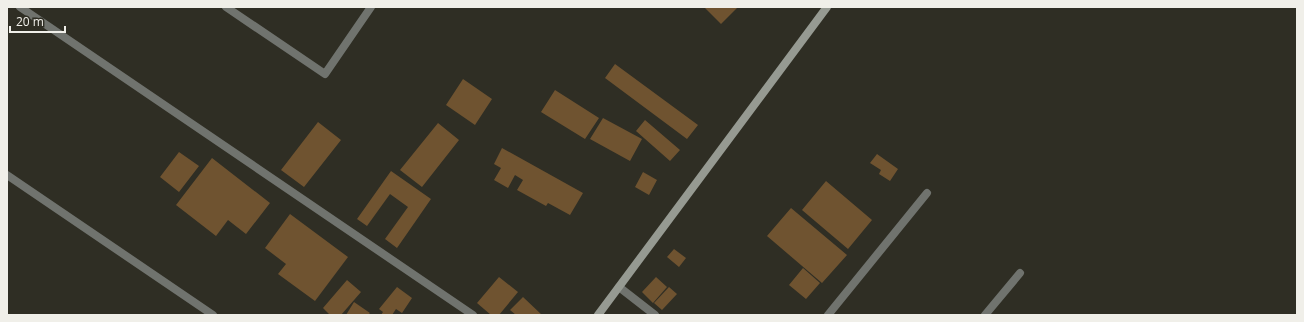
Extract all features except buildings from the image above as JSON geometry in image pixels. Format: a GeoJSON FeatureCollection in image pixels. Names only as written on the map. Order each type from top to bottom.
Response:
{"type":"FeatureCollection","features":[{"type":"Feature","properties":{"kind":"main road"},"geometry":{"type":"LineString","coordinates":[[598,315],[827,7]]}},
{"type":"Feature","properties":{"kind":"street"},"geometry":{"type":"LineString","coordinates":[[20,7],[473,315]]}},
{"type":"Feature","properties":{"kind":"street"},"geometry":{"type":"LineString","coordinates":[[226,7],[325,74],[371,7]]}},
{"type":"Feature","properties":{"kind":"street"},"geometry":{"type":"LineString","coordinates":[[7,174],[213,315]]}},
{"type":"Feature","properties":{"kind":"street"},"geometry":{"type":"LineString","coordinates":[[828,315],[927,193]]}},
{"type":"Feature","properties":{"kind":"street"},"geometry":{"type":"LineString","coordinates":[[985,315],[1020,274]]}},
{"type":"Feature","properties":{"kind":"street"},"geometry":{"type":"LineString","coordinates":[[620,287],[655,315]]}}]}
